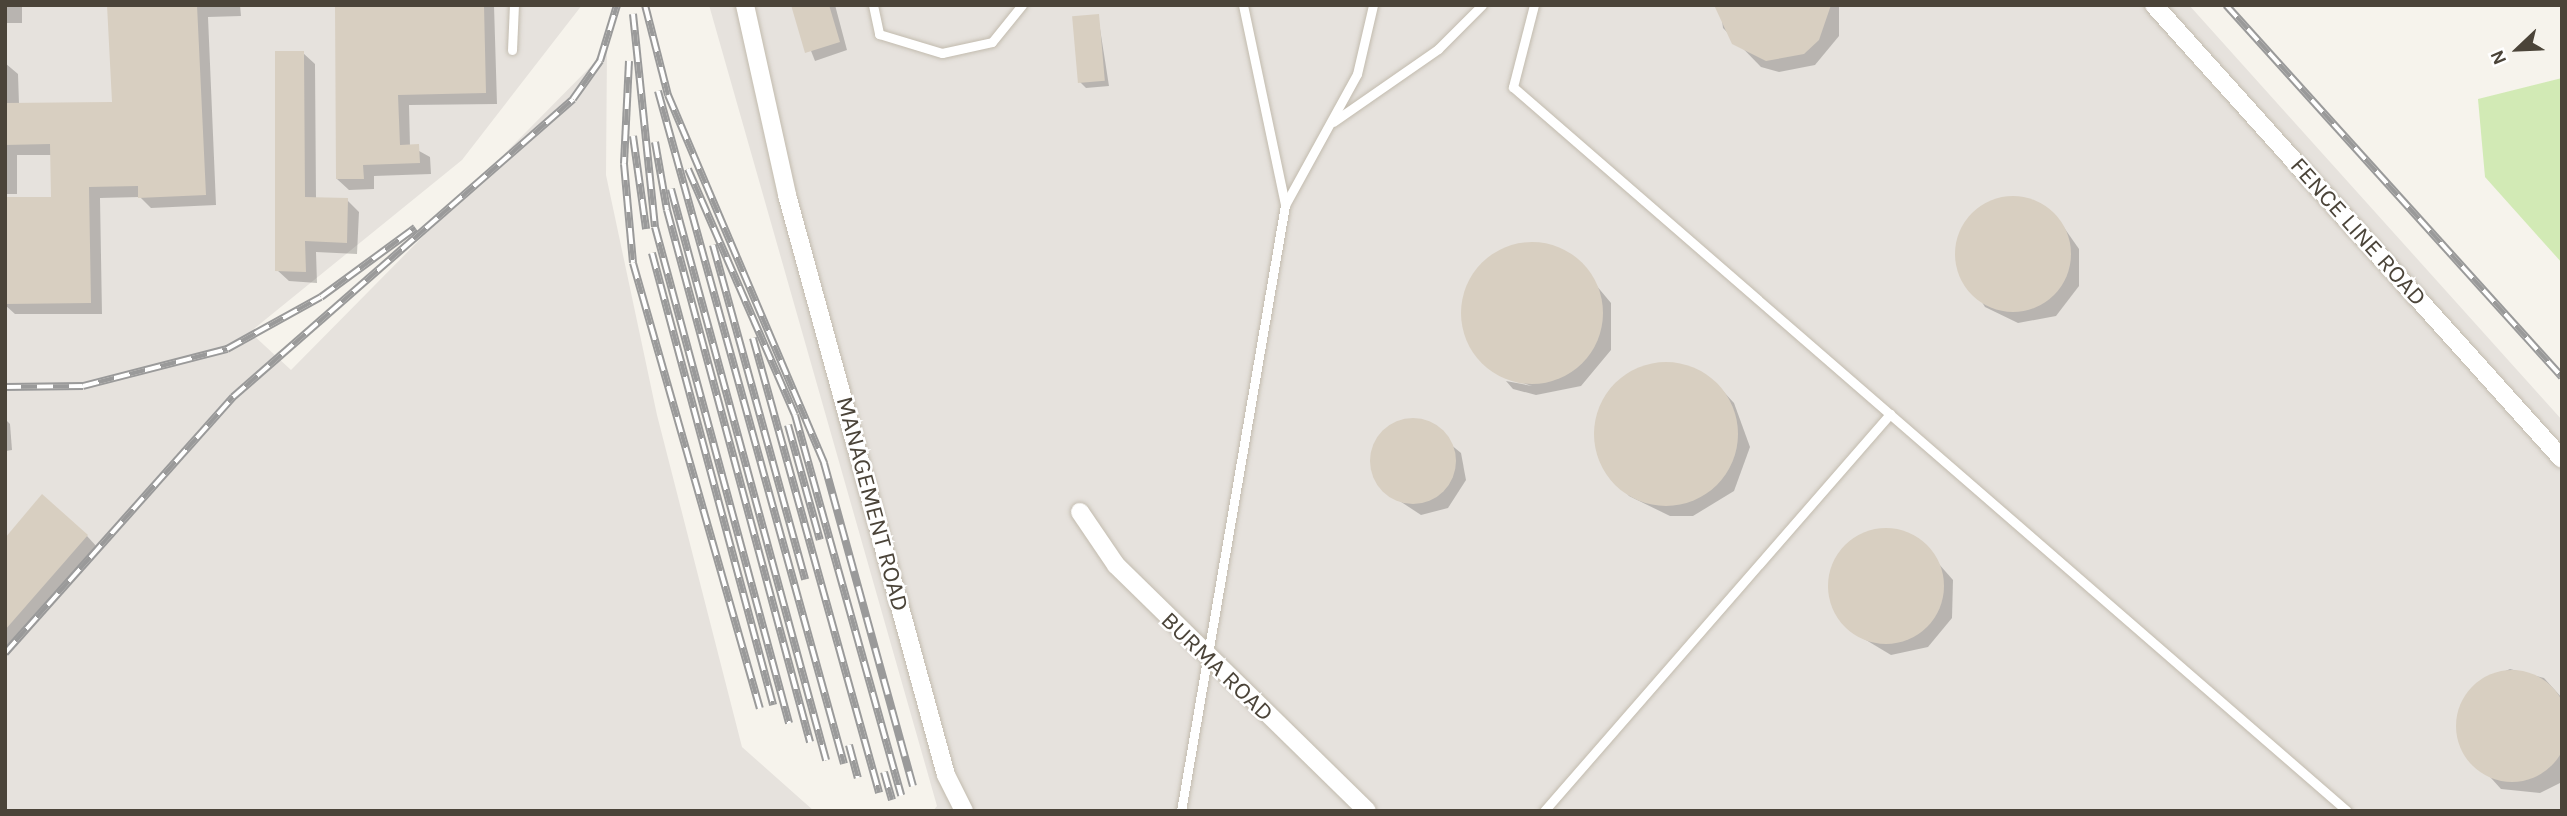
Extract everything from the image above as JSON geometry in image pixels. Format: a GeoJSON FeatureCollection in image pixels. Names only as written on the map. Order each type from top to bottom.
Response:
{"type":"FeatureCollection","features":[{"type":"Feature","properties":{"kind":"street","name":"MANAGEMENT ROAD"},"geometry":{"type":"LineString","coordinates":[[745,5],[787,195],[946,775],[964,811]]}},
{"type":"Feature","properties":{"kind":"street","name":"FENCE LINE ROAD"},"geometry":{"type":"LineString","coordinates":[[2154,5],[2562,459]]}},
{"type":"Feature","properties":{"kind":"street","name":"BURMA ROAD"},"geometry":{"type":"LineString","coordinates":[[1080,512],[1116,565],[1211,663],[1367,811]]}},
{"type":"Feature","properties":{"kind":"lane"},"geometry":{"type":"LineString","coordinates":[[512,50],[514,5]]}},
{"type":"Feature","properties":{"kind":"lane"},"geometry":{"type":"LineString","coordinates":[[751,33],[752,5]]}},
{"type":"Feature","properties":{"kind":"lane"},"geometry":{"type":"LineString","coordinates":[[873,5],[878,34],[942,53],[992,42],[1022,5]]}},
{"type":"Feature","properties":{"kind":"lane"},"geometry":{"type":"LineString","coordinates":[[1243,5],[1285,205]]}},
{"type":"Feature","properties":{"kind":"lane"},"geometry":{"type":"LineString","coordinates":[[1181,811],[1192,726],[1211,663],[1285,205],[1357,74],[1373,5]]}},
{"type":"Feature","properties":{"kind":"lane"},"geometry":{"type":"LineString","coordinates":[[1329,125],[1438,49],[1482,5]]}},
{"type":"Feature","properties":{"kind":"lane"},"geometry":{"type":"LineString","coordinates":[[1534,5],[1513,87],[2347,811]]}},
{"type":"Feature","properties":{"kind":"lane"},"geometry":{"type":"LineString","coordinates":[[1544,811],[1890,414]]}},
{"type":"Feature","properties":{"kind":"lane"},"geometry":{"type":"LineString","coordinates":[[946,775],[955,811]]}},
{"type":"Feature","properties":{"kind":"shaded area"},"geometry":{"type":"Polygon","coordinates":[[[5,5],[582,5],[462,160],[250,332],[291,370],[607,50],[606,175],[657,415],[742,747],[814,811],[5,811],[5,5]]]}},
{"type":"Feature","properties":{"kind":"shaded area"},"geometry":{"type":"Polygon","coordinates":[[[709,5],[2189,5],[2562,420],[2562,811],[933,811],[937,806],[709,5]]]}},
{"type":"Feature","properties":{"kind":"green space"},"geometry":{"type":"Polygon","coordinates":[[[2562,78],[2562,263],[2485,177],[2478,99],[2562,78]]]}},
{"type":"Feature","properties":{"kind":"building"},"geometry":{"type":"Polygon","coordinates":[[[107,5],[197,5],[206,195],[138,198],[138,186],[89,187],[91,303],[5,304],[5,197],[51,197],[50,144],[5,145],[5,103],[112,102],[107,5]]]}},
{"type":"Feature","properties":{"kind":"building"},"geometry":{"type":"Polygon","coordinates":[[[335,5],[484,5],[486,93],[398,95],[400,145],[419,144],[420,163],[363,165],[364,179],[336,179],[335,5]]]}},
{"type":"Feature","properties":{"kind":"building"},"geometry":{"type":"Polygon","coordinates":[[[791,5],[829,5],[840,42],[805,53],[791,5]]]}},
{"type":"Feature","properties":{"kind":"building"},"geometry":{"type":"Polygon","coordinates":[[[1714,5],[1831,5],[1819,40],[1804,54],[1766,61],[1732,44],[1714,5]]]}},
{"type":"Feature","properties":{"kind":"building"},"geometry":{"type":"Polygon","coordinates":[[[1099,14],[1105,81],[1078,83],[1072,16],[1099,14]]]}},
{"type":"Feature","properties":{"kind":"building"},"geometry":{"type":"Polygon","coordinates":[[[275,51],[304,51],[305,197],[348,198],[347,243],[305,241],[306,272],[275,271],[275,51]]]}},
{"type":"Feature","properties":{"kind":"building"},"geometry":{"type":"Polygon","coordinates":[[[2013,196],[2035,200],[2054,213],[2067,232],[2071,254],[2067,276],[2054,295],[2035,308],[2013,312],[1991,308],[1972,295],[1959,276],[1955,254],[1959,232],[1972,213],[1991,200],[2013,196]]]}},
{"type":"Feature","properties":{"kind":"building"},"geometry":{"type":"Polygon","coordinates":[[[1532,242],[1559,247],[1582,263],[1598,286],[1603,313],[1598,340],[1582,363],[1559,379],[1532,384],[1505,379],[1482,363],[1466,340],[1461,313],[1466,286],[1482,263],[1505,247],[1532,242]]]}},
{"type":"Feature","properties":{"kind":"building"},"geometry":{"type":"Polygon","coordinates":[[[1666,362],[1693,368],[1717,383],[1732,407],[1738,434],[1732,461],[1717,485],[1693,500],[1666,506],[1639,500],[1615,485],[1600,461],[1594,434],[1600,407],[1615,383],[1639,368],[1666,362]]]}},
{"type":"Feature","properties":{"kind":"building"},"geometry":{"type":"Polygon","coordinates":[[[1413,418],[1429,422],[1443,431],[1452,445],[1456,461],[1452,477],[1443,491],[1429,500],[1413,504],[1397,500],[1383,491],[1374,477],[1370,461],[1374,445],[1383,431],[1397,422],[1413,418]]]}},
{"type":"Feature","properties":{"kind":"building"},"geometry":{"type":"Polygon","coordinates":[[[42,494],[88,535],[5,630],[5,538],[42,494]]]}},
{"type":"Feature","properties":{"kind":"building"},"geometry":{"type":"Polygon","coordinates":[[[1886,528],[1908,532],[1927,545],[1940,564],[1944,586],[1940,608],[1927,627],[1908,640],[1886,644],[1864,640],[1845,627],[1832,608],[1828,586],[1832,564],[1845,545],[1864,532],[1886,528]]]}},
{"type":"Feature","properties":{"kind":"building"},"geometry":{"type":"Polygon","coordinates":[[[2512,670],[2534,674],[2552,686],[2564,704],[2568,726],[2564,748],[2552,766],[2534,778],[2512,782],[2490,778],[2472,766],[2460,748],[2456,726],[2460,704],[2472,686],[2490,674],[2512,670]]]}},
{"type":"Feature","properties":{"kind":"railway"},"geometry":{"type":"LineString","coordinates":[[5,653],[233,397],[573,99],[600,61],[617,5]]}},
{"type":"Feature","properties":{"kind":"railway"},"geometry":{"type":"LineString","coordinates":[[645,5],[668,95],[824,463],[913,786]]}},
{"type":"Feature","properties":{"kind":"railway"},"geometry":{"type":"LineString","coordinates":[[2226,5],[2562,377]]}},
{"type":"Feature","properties":{"kind":"railway"},"geometry":{"type":"LineString","coordinates":[[633,14],[655,227],[789,723]]}},
{"type":"Feature","properties":{"kind":"railway"},"geometry":{"type":"LineString","coordinates":[[629,61],[624,164],[633,263],[760,708]]}},
{"type":"Feature","properties":{"kind":"railway"},"geometry":{"type":"LineString","coordinates":[[658,91],[844,764]]}},
{"type":"Feature","properties":{"kind":"railway"},"geometry":{"type":"LineString","coordinates":[[633,136],[646,229]]}},
{"type":"Feature","properties":{"kind":"railway"},"geometry":{"type":"LineString","coordinates":[[655,142],[667,210],[810,742]]}},
{"type":"Feature","properties":{"kind":"railway"},"geometry":{"type":"LineString","coordinates":[[688,169],[795,415],[901,795]]}},
{"type":"Feature","properties":{"kind":"railway"},"geometry":{"type":"LineString","coordinates":[[671,189],[826,760]]}},
{"type":"Feature","properties":{"kind":"railway"},"geometry":{"type":"LineString","coordinates":[[5,387],[83,386],[227,349],[321,297],[415,228]]}},
{"type":"Feature","properties":{"kind":"railway"},"geometry":{"type":"LineString","coordinates":[[713,245],[805,580]]}},
{"type":"Feature","properties":{"kind":"railway"},"geometry":{"type":"LineString","coordinates":[[652,253],[773,705]]}},
{"type":"Feature","properties":{"kind":"railway"},"geometry":{"type":"LineString","coordinates":[[753,338],[879,793]]}},
{"type":"Feature","properties":{"kind":"railway"},"geometry":{"type":"LineString","coordinates":[[788,425],[820,540]]}},
{"type":"Feature","properties":{"kind":"railway"},"geometry":{"type":"LineString","coordinates":[[849,745],[858,778]]}},
{"type":"Feature","properties":{"kind":"railway"},"geometry":{"type":"LineString","coordinates":[[884,772],[892,800]]}}]}
